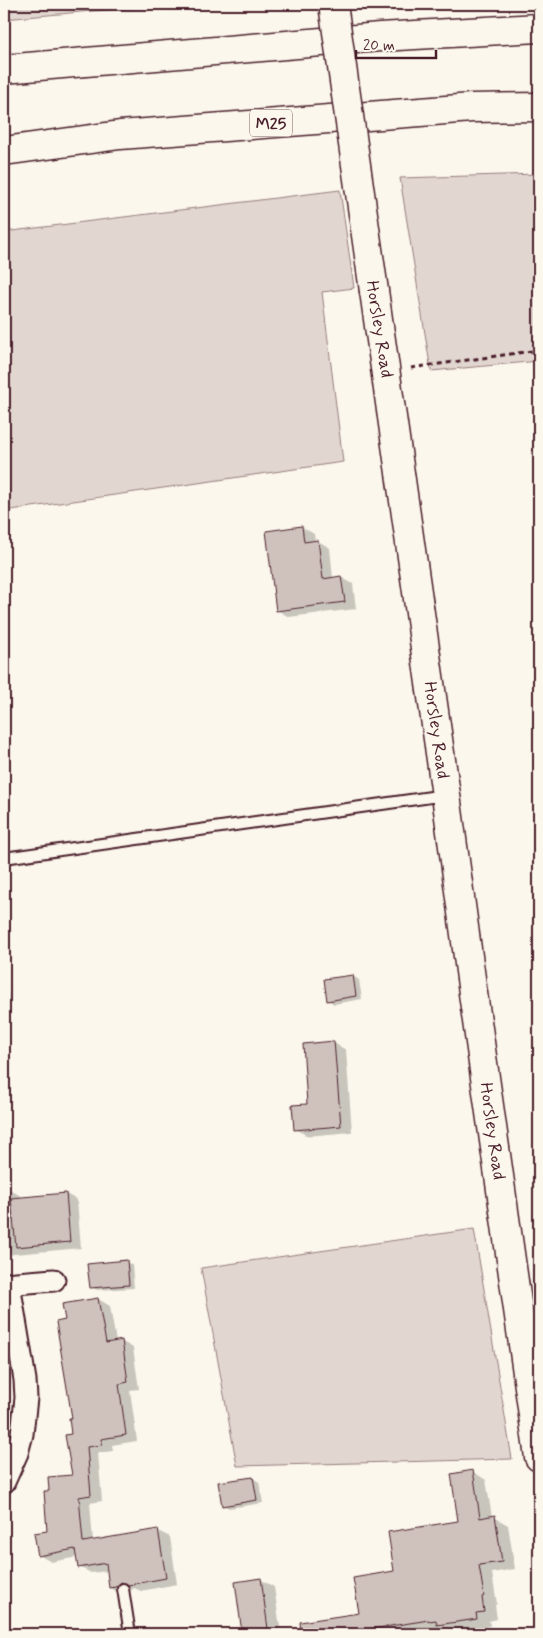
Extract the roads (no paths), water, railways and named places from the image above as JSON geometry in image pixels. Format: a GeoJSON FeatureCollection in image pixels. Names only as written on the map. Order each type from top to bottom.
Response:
{"type":"FeatureCollection","features":[{"type":"Feature","properties":{"kind":"main road","name":"Horsley Road"},"geometry":{"type":"LineString","coordinates":[[333,4],[539,1457]]}},
{"type":"Feature","properties":{"kind":"main road"},"geometry":{"type":"LineString","coordinates":[[4,69],[370,38],[539,28]]}},
{"type":"Feature","properties":{"kind":"main road","name":"M25"},"geometry":{"type":"LineString","coordinates":[[4,151],[120,134],[472,108],[539,107]]}},
{"type":"Feature","properties":{"kind":"street"},"geometry":{"type":"LineString","coordinates":[[4,1482],[17,1453],[22,1434],[26,1398],[6,1284],[54,1280]]}},
{"type":"Feature","properties":{"kind":"lane"},"geometry":{"type":"LineString","coordinates":[[4,858],[446,794]]}},
{"type":"Feature","properties":{"kind":"lane"},"geometry":{"type":"LineString","coordinates":[[123,1590],[130,1634]]}}]}
